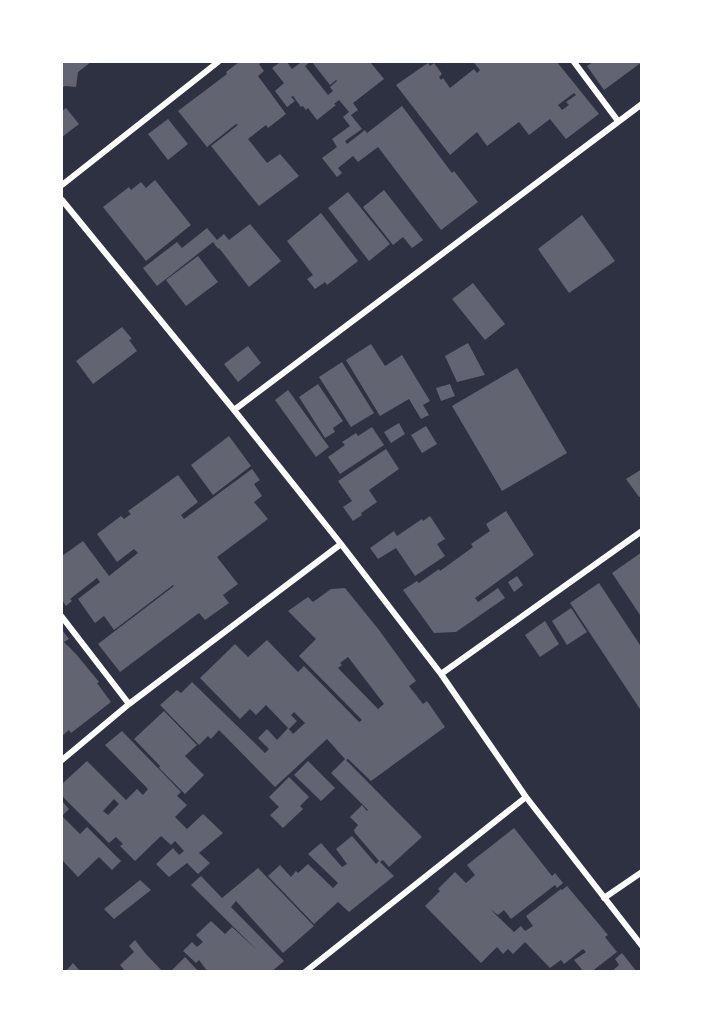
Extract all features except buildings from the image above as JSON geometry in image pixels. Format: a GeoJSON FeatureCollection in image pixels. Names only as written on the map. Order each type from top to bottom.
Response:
{"type":"FeatureCollection","features":[{"type":"Feature","properties":{"kind":"street"},"geometry":{"type":"LineString","coordinates":[[62,185],[218,62]]}},
{"type":"Feature","properties":{"kind":"street"},"geometry":{"type":"LineString","coordinates":[[574,62],[618,121]]}},
{"type":"Feature","properties":{"kind":"street"},"geometry":{"type":"LineString","coordinates":[[234,410],[642,104]]}},
{"type":"Feature","properties":{"kind":"street"},"geometry":{"type":"LineString","coordinates":[[62,200],[340,544],[441,674],[526,797],[642,946]]}},
{"type":"Feature","properties":{"kind":"street"},"geometry":{"type":"LineString","coordinates":[[441,674],[642,531]]}},
{"type":"Feature","properties":{"kind":"street"},"geometry":{"type":"LineString","coordinates":[[62,760],[129,704],[340,544]]}},
{"type":"Feature","properties":{"kind":"street"},"geometry":{"type":"LineString","coordinates":[[62,617],[129,704]]}},
{"type":"Feature","properties":{"kind":"street"},"geometry":{"type":"LineString","coordinates":[[305,972],[526,797]]}},
{"type":"Feature","properties":{"kind":"street"},"geometry":{"type":"LineString","coordinates":[[604,898],[642,872]]}}]}
